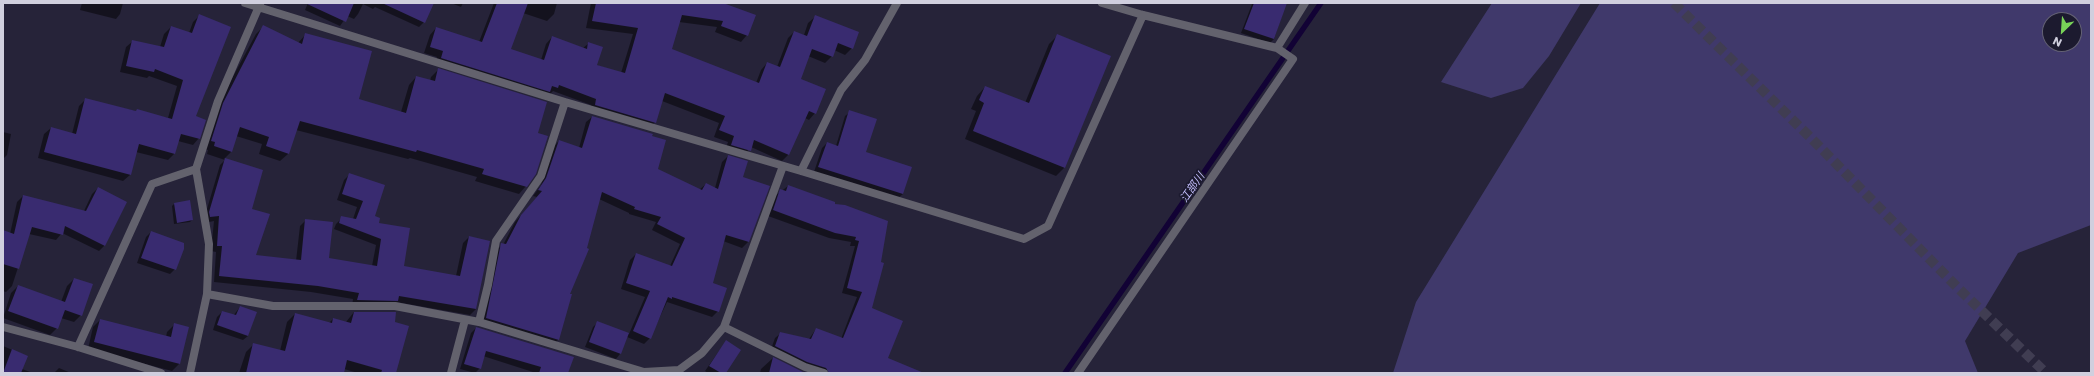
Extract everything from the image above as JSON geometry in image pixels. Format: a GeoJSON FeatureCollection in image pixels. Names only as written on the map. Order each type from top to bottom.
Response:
{"type":"FeatureCollection","features":[{"type":"Feature","properties":{"kind":"street"},"geometry":{"type":"LineString","coordinates":[[245,3],[259,5],[565,102],[1024,239],[1048,226],[1143,15]]}},
{"type":"Feature","properties":{"kind":"street"},"geometry":{"type":"LineString","coordinates":[[800,171],[841,90],[865,60],[897,3]]}},
{"type":"Feature","properties":{"kind":"street"},"geometry":{"type":"LineString","coordinates":[[1078,373],[1293,59],[1277,48],[1143,15],[1102,3]]}},
{"type":"Feature","properties":{"kind":"street"},"geometry":{"type":"LineString","coordinates":[[1277,48],[1305,3]]}},
{"type":"Feature","properties":{"kind":"street"},"geometry":{"type":"LineString","coordinates":[[190,373],[207,294],[209,244],[196,169],[218,101],[259,5]]}},
{"type":"Feature","properties":{"kind":"street"},"geometry":{"type":"LineString","coordinates":[[479,322],[488,285],[496,241],[541,176],[565,102]]}},
{"type":"Feature","properties":{"kind":"street"},"geometry":{"type":"LineString","coordinates":[[207,294],[273,306],[395,306],[479,322],[644,372],[679,370],[702,353],[724,328],[783,166]]}},
{"type":"Feature","properties":{"kind":"street"},"geometry":{"type":"LineString","coordinates":[[78,347],[152,184],[196,169]]}},
{"type":"Feature","properties":{"kind":"street"},"geometry":{"type":"LineString","coordinates":[[451,373],[466,320]]}},
{"type":"Feature","properties":{"kind":"street"},"geometry":{"type":"LineString","coordinates":[[3,327],[78,347],[161,373]]}},
{"type":"Feature","properties":{"kind":"street"},"geometry":{"type":"LineString","coordinates":[[724,328],[805,367],[824,373]]}},
{"type":"Feature","properties":{"kind":"shaded area"},"geometry":{"type":"Polygon","coordinates":[[[1492,3],[1581,3],[1549,56],[1523,88],[1491,98],[1441,82],[1492,3]]]}},
{"type":"Feature","properties":{"kind":"shaded area"},"geometry":{"type":"Polygon","coordinates":[[[1600,3],[2091,3],[2091,225],[2018,253],[1965,341],[1978,373],[1393,373],[1416,302],[1600,3]]]}},
{"type":"Feature","properties":{"kind":"building"},"geometry":{"type":"Polygon","coordinates":[[[305,3],[354,3],[346,22],[305,3]]]}},
{"type":"Feature","properties":{"kind":"building"},"geometry":{"type":"Polygon","coordinates":[[[382,3],[434,3],[425,23],[382,3]]]}},
{"type":"Feature","properties":{"kind":"building"},"geometry":{"type":"Polygon","coordinates":[[[497,3],[528,3],[511,49],[544,60],[552,36],[587,49],[588,42],[603,47],[597,65],[625,73],[638,28],[592,21],[596,3],[723,3],[756,15],[748,36],[721,26],[723,21],[682,15],[672,49],[759,83],[767,62],[780,67],[794,31],[807,36],[815,15],[859,32],[853,49],[838,43],[833,57],[812,49],[801,79],[826,89],[816,114],[809,111],[789,155],[754,140],[751,151],[731,145],[734,136],[719,130],[725,116],[665,93],[656,123],[595,105],[596,99],[559,85],[558,88],[552,86],[550,92],[441,58],[443,51],[430,47],[436,27],[482,42],[497,3]]]}},
{"type":"Feature","properties":{"kind":"building"},"geometry":{"type":"Polygon","coordinates":[[[1254,3],[1287,3],[1274,39],[1244,29],[1254,3]]]}},
{"type":"Feature","properties":{"kind":"building"},"geometry":{"type":"Polygon","coordinates":[[[199,14],[231,27],[196,116],[206,120],[200,139],[181,134],[175,154],[139,144],[131,175],[44,152],[51,127],[76,134],[85,98],[136,111],[137,109],[172,119],[183,80],[155,69],[154,72],[126,66],[132,40],[164,47],[171,26],[192,33],[199,14]]]}},
{"type":"Feature","properties":{"kind":"building"},"geometry":{"type":"Polygon","coordinates":[[[263,25],[302,44],[305,33],[372,51],[359,99],[406,113],[416,76],[435,81],[438,68],[547,102],[538,133],[548,136],[536,174],[527,187],[482,174],[484,169],[417,150],[416,152],[300,121],[289,154],[266,146],[269,137],[240,127],[232,152],[214,146],[215,142],[211,141],[223,103],[263,25]]]}},
{"type":"Feature","properties":{"kind":"building"},"geometry":{"type":"Polygon","coordinates":[[[1057,34],[1111,56],[1065,168],[973,131],[984,103],[979,100],[985,86],[1029,103],[1057,34]]]}},
{"type":"Feature","properties":{"kind":"building"},"geometry":{"type":"Polygon","coordinates":[[[849,110],[877,119],[866,152],[912,167],[903,194],[818,167],[827,142],[838,146],[849,110]]]}},
{"type":"Feature","properties":{"kind":"building"},"geometry":{"type":"Polygon","coordinates":[[[592,116],[653,134],[652,136],[666,140],[658,169],[702,190],[706,183],[718,189],[728,155],[748,161],[743,177],[770,186],[749,242],[726,235],[713,283],[727,288],[719,312],[668,297],[651,339],[633,331],[650,291],[626,283],[636,253],[672,266],[685,238],[657,224],[661,217],[634,209],[635,207],[602,192],[587,248],[589,249],[570,294],[572,294],[559,340],[486,318],[501,243],[506,244],[521,215],[542,191],[538,190],[546,178],[559,140],[582,148],[592,116]]]}},
{"type":"Feature","properties":{"kind":"building"},"geometry":{"type":"Polygon","coordinates":[[[225,158],[263,170],[252,209],[270,214],[256,255],[301,260],[305,219],[333,222],[329,258],[377,266],[381,239],[339,223],[341,216],[356,219],[363,201],[342,194],[349,173],[385,185],[375,216],[380,218],[379,223],[410,228],[404,266],[460,276],[469,236],[490,241],[476,309],[399,296],[398,301],[357,300],[359,293],[318,286],[219,276],[222,246],[217,246],[219,216],[210,217],[209,212],[225,158]]]}},
{"type":"Feature","properties":{"kind":"building"},"geometry":{"type":"Polygon","coordinates":[[[788,185],[835,202],[835,204],[845,205],[888,221],[881,262],[884,263],[872,308],[903,321],[888,358],[924,373],[829,373],[826,368],[807,362],[775,346],[780,332],[811,339],[816,328],[843,338],[862,292],[847,288],[859,241],[855,240],[856,237],[835,233],[773,210],[780,189],[786,191],[788,185]]]}},
{"type":"Feature","properties":{"kind":"building"},"geometry":{"type":"Polygon","coordinates":[[[98,187],[127,202],[105,246],[65,226],[63,235],[32,227],[19,269],[3,264],[3,230],[14,234],[23,195],[86,211],[98,187]]]}},
{"type":"Feature","properties":{"kind":"building"},"geometry":{"type":"Polygon","coordinates":[[[190,200],[193,220],[177,223],[174,203],[190,200]]]}},
{"type":"Feature","properties":{"kind":"building"},"geometry":{"type":"Polygon","coordinates":[[[151,231],[184,243],[184,249],[176,270],[141,258],[151,231]]]}},
{"type":"Feature","properties":{"kind":"building"},"geometry":{"type":"Polygon","coordinates":[[[74,278],[93,284],[82,316],[65,310],[58,329],[8,311],[18,285],[65,302],[74,278]]]}},
{"type":"Feature","properties":{"kind":"building"},"geometry":{"type":"Polygon","coordinates":[[[240,306],[257,312],[248,336],[217,325],[222,311],[236,315],[240,306]]]}},
{"type":"Feature","properties":{"kind":"building"},"geometry":{"type":"Polygon","coordinates":[[[354,312],[396,312],[395,322],[409,326],[396,373],[381,373],[382,370],[347,360],[344,373],[246,373],[253,343],[285,351],[295,313],[332,323],[333,318],[351,323],[354,312]]]}},
{"type":"Feature","properties":{"kind":"building"},"geometry":{"type":"Polygon","coordinates":[[[100,319],[171,337],[174,323],[189,327],[180,364],[94,342],[100,319]]]}},
{"type":"Feature","properties":{"kind":"building"},"geometry":{"type":"Polygon","coordinates":[[[597,321],[629,333],[621,354],[589,342],[597,321]]]}},
{"type":"Feature","properties":{"kind":"building"},"geometry":{"type":"Polygon","coordinates":[[[476,327],[574,357],[568,373],[539,373],[541,367],[486,351],[481,369],[464,364],[476,327]]]}},
{"type":"Feature","properties":{"kind":"building"},"geometry":{"type":"Polygon","coordinates":[[[726,340],[741,350],[726,373],[721,373],[709,366],[726,340]]]}},
{"type":"Feature","properties":{"kind":"building"},"geometry":{"type":"Polygon","coordinates":[[[12,349],[28,356],[21,373],[3,373],[12,349]]]}},
{"type":"Feature","properties":{"kind":"building"},"geometry":{"type":"Polygon","coordinates":[[[773,357],[803,372],[806,373],[769,373],[773,357]]]}},
{"type":"Feature","properties":{"kind":"waterway","name":"江部川"},"geometry":{"type":"LineString","coordinates":[[1065,373],[1321,3]]}},
{"type":"Feature","properties":{"kind":"tunnel"},"geometry":{"type":"LineString","coordinates":[[1674,3],[1812,139],[1958,288],[2046,373]]}}]}
